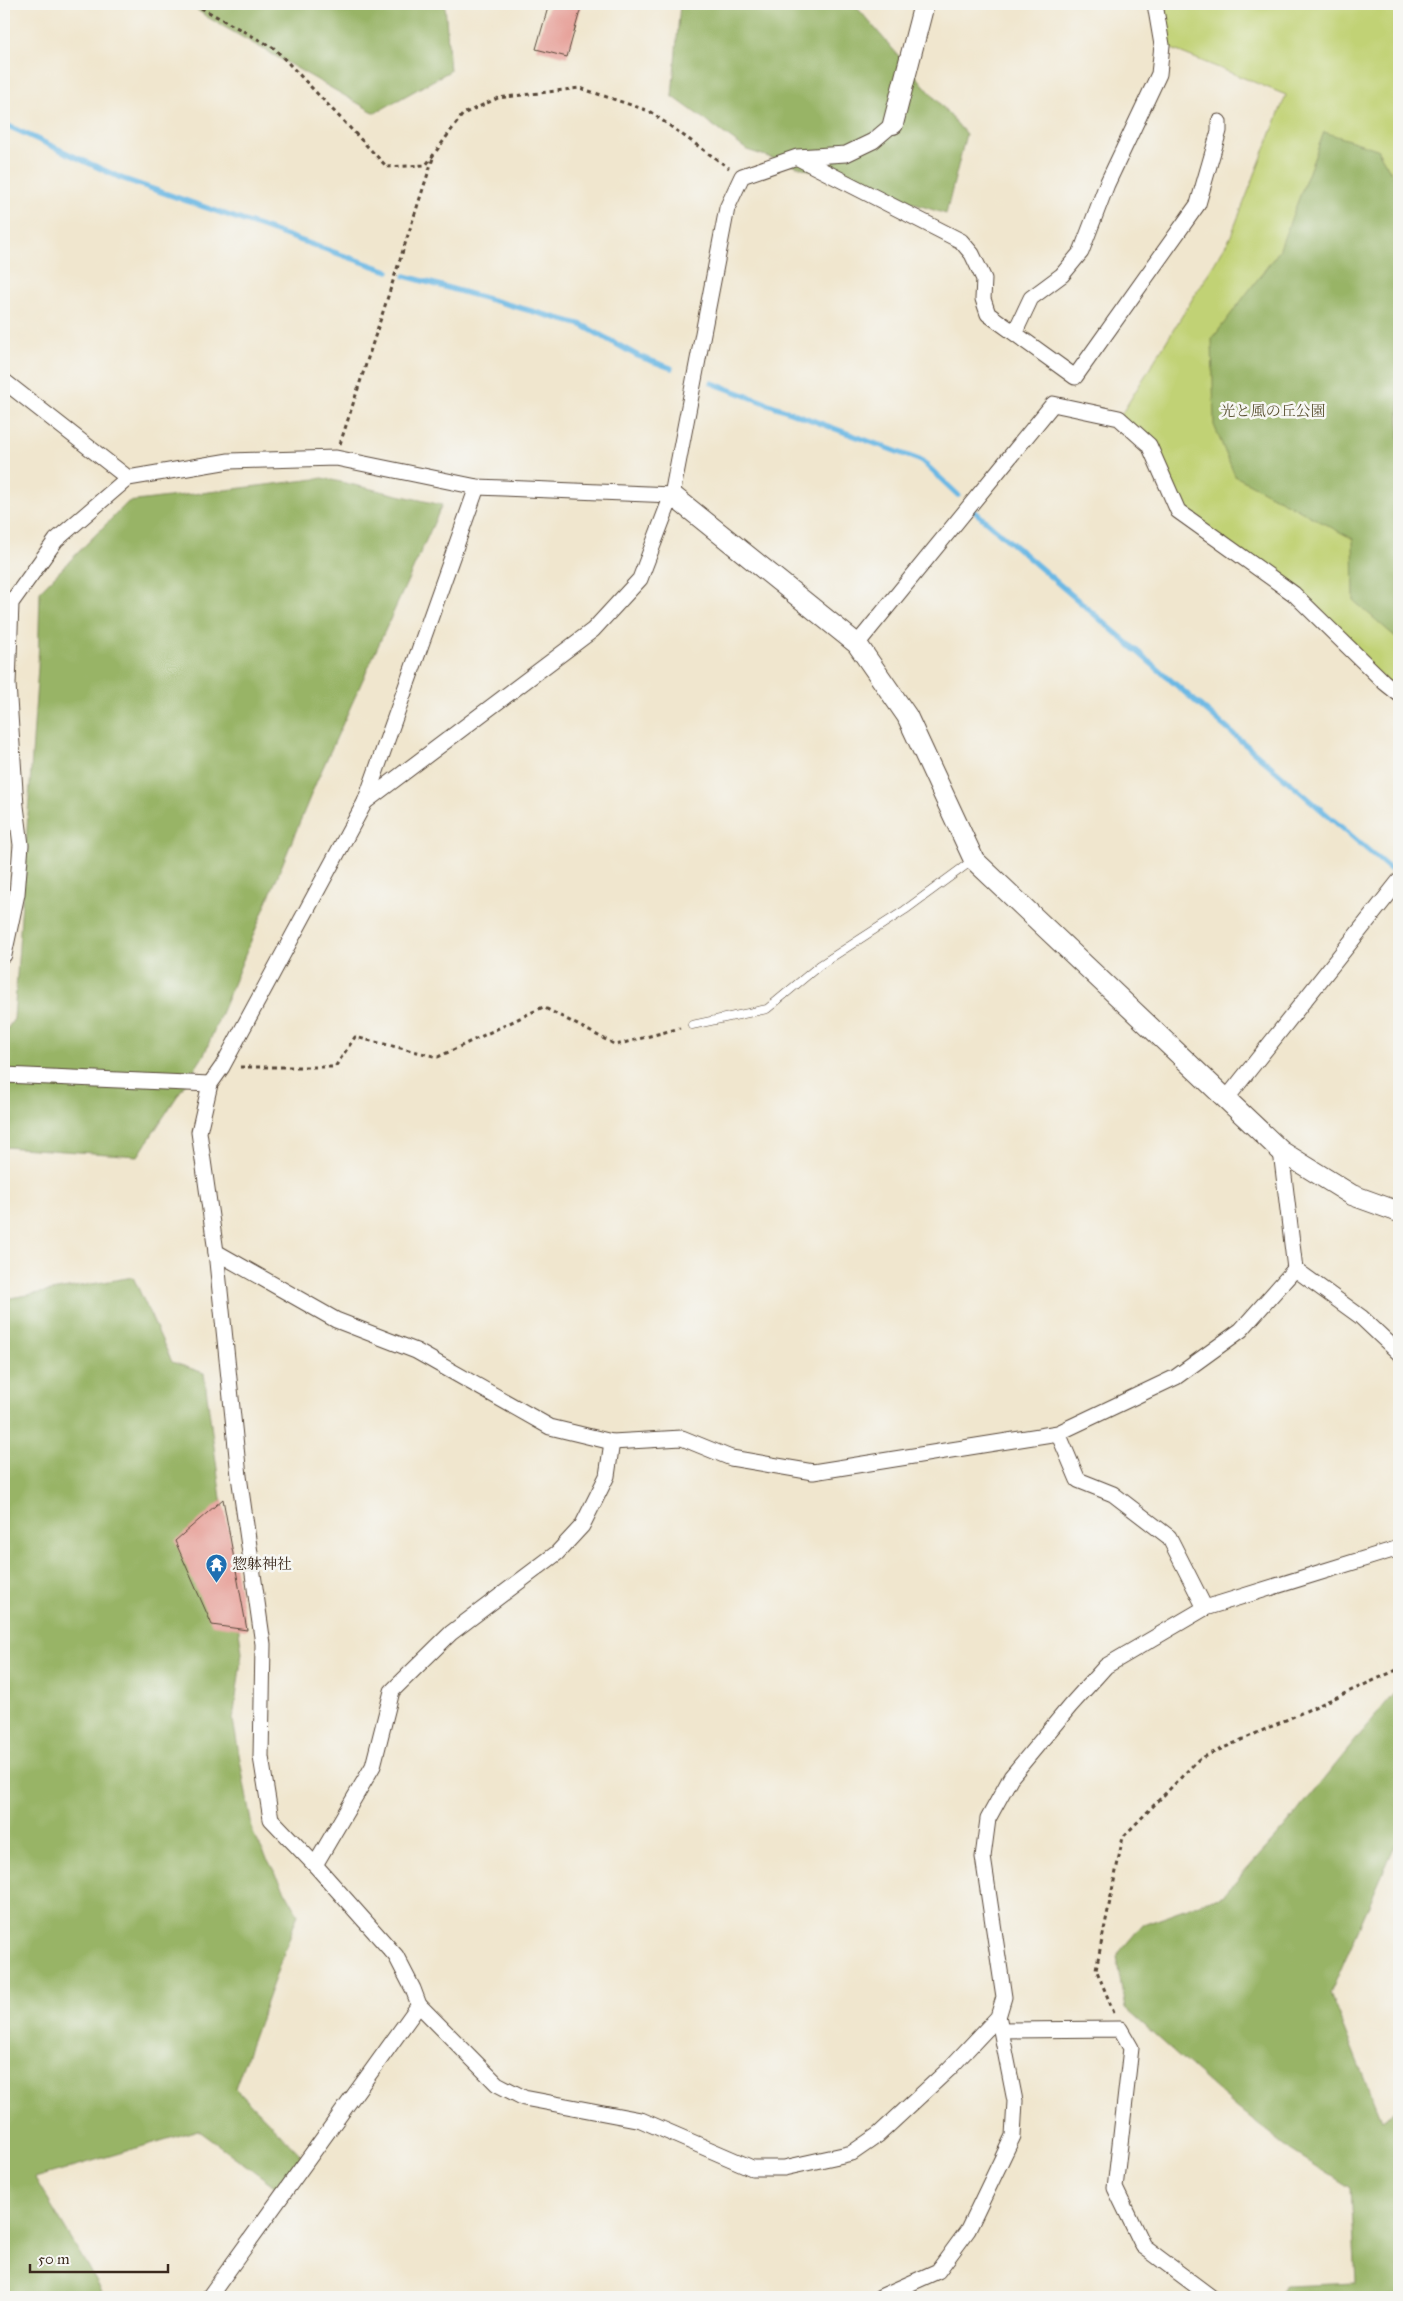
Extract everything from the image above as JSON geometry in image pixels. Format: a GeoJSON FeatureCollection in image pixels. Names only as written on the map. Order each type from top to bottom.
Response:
{"type":"FeatureCollection","features":[{"type":"Feature","properties":{"kind":"street"},"geometry":{"type":"LineString","coordinates":[[366,802],[593,630],[640,579],[672,495],[727,208],[742,176],[797,157],[846,154],[873,141],[893,124],[924,4]]}},
{"type":"Feature","properties":{"kind":"street"},"geometry":{"type":"LineString","coordinates":[[1015,332],[1031,298],[1062,275],[1081,252],[1107,184],[1159,74],[1162,45],[1156,4]]}},
{"type":"Feature","properties":{"kind":"street"},"geometry":{"type":"LineString","coordinates":[[797,157],[961,241],[972,254],[984,279],[984,299],[988,314],[1075,377],[1198,204],[1219,131],[1219,122]]}},
{"type":"Feature","properties":{"kind":"street"},"geometry":{"type":"LineString","coordinates":[[4,380],[128,478]]}},
{"type":"Feature","properties":{"kind":"street"},"geometry":{"type":"LineString","coordinates":[[857,644],[1053,404],[1119,418],[1149,445],[1178,511],[1294,594],[1384,682],[1399,694]]}},
{"type":"Feature","properties":{"kind":"street"},"geometry":{"type":"LineString","coordinates":[[4,955],[17,894],[21,845],[16,806],[8,684],[12,603],[56,540],[128,478],[229,461],[336,458],[477,487],[672,495],[857,644],[907,716],[974,860],[1281,1151],[1352,1195],[1399,1212]]}},
{"type":"Feature","properties":{"kind":"street"},"geometry":{"type":"LineString","coordinates":[[477,487],[366,802],[222,1067],[210,1084],[199,1132],[216,1252],[239,1476],[263,1644],[261,1757],[271,1819],[396,1956],[413,1990],[418,2005],[497,2084],[524,2098],[641,2120],[752,2168],[792,2167],[852,2153],[878,2135],[999,2024],[1120,2029],[1130,2048],[1115,2188],[1143,2246],[1211,2297]]}},
{"type":"Feature","properties":{"kind":"street"},"geometry":{"type":"LineString","coordinates":[[1227,1098],[1399,881]]}},
{"type":"Feature","properties":{"kind":"street"},"geometry":{"type":"LineString","coordinates":[[4,1075],[210,1084]]}},
{"type":"Feature","properties":{"kind":"street"},"geometry":{"type":"LineString","coordinates":[[1281,1151],[1295,1269],[1361,1318],[1399,1353]]}},
{"type":"Feature","properties":{"kind":"street"},"geometry":{"type":"LineString","coordinates":[[216,1252],[336,1320],[416,1350],[550,1427],[612,1442],[682,1438],[731,1458],[813,1472],[1058,1433],[1176,1378],[1240,1330],[1295,1269]]}},
{"type":"Feature","properties":{"kind":"street"},"geometry":{"type":"LineString","coordinates":[[1058,1433],[1078,1480],[1113,1494],[1169,1537],[1206,1608]]}},
{"type":"Feature","properties":{"kind":"street"},"geometry":{"type":"LineString","coordinates":[[315,1865],[373,1766],[392,1691],[451,1633],[557,1553],[582,1526],[606,1476],[612,1442]]}},
{"type":"Feature","properties":{"kind":"street"},"geometry":{"type":"LineString","coordinates":[[880,2297],[938,2271],[968,2230],[1013,2136],[1015,2101],[999,2024],[1004,1997],[983,1857],[988,1819],[1011,1777],[1033,1748],[1106,1666],[1206,1608],[1399,1548]]}},
{"type":"Feature","properties":{"kind":"street"},"geometry":{"type":"LineString","coordinates":[[209,2297],[418,2005]]}},
{"type":"Feature","properties":{"kind":"lane"},"geometry":{"type":"LineString","coordinates":[[692,1025],[767,1009],[820,965],[905,910],[974,860]]}},
{"type":"Feature","properties":{"kind":"path"},"geometry":{"type":"LineString","coordinates":[[194,4],[274,48],[387,167],[426,165],[463,114],[498,98],[580,88],[649,111],[742,176]]}},
{"type":"Feature","properties":{"kind":"path"},"geometry":{"type":"LineString","coordinates":[[336,458],[435,152]]}},
{"type":"Feature","properties":{"kind":"path"},"geometry":{"type":"LineString","coordinates":[[222,1067],[335,1067],[355,1037],[438,1057],[543,1007],[616,1045],[692,1025]]}},
{"type":"Feature","properties":{"kind":"path"},"geometry":{"type":"LineString","coordinates":[[1120,2029],[1096,1970],[1123,1837],[1199,1759],[1399,1669]]}},
{"type":"Feature","properties":{"kind":"green space"},"geometry":{"type":"Polygon","coordinates":[[[189,4],[445,4],[450,71],[375,113],[207,17],[189,4]]]}},
{"type":"Feature","properties":{"kind":"green space"},"geometry":{"type":"Polygon","coordinates":[[[680,4],[854,4],[966,134],[946,214],[747,150],[672,96],[680,4]]]}},
{"type":"Feature","properties":{"kind":"green space","name":"光と風の丘公園"},"geometry":{"type":"Polygon","coordinates":[[[1155,4],[1399,4],[1399,694],[1294,594],[1178,511],[1149,445],[1119,418],[1230,238],[1286,95],[1162,45],[1155,4]]]}},
{"type":"Feature","properties":{"kind":"green space"},"geometry":{"type":"Polygon","coordinates":[[[1324,132],[1377,149],[1399,186],[1399,640],[1354,601],[1353,539],[1235,476],[1214,425],[1212,339],[1279,251],[1324,132]]]}},
{"type":"Feature","properties":{"kind":"green space"},"geometry":{"type":"Polygon","coordinates":[[[323,478],[442,505],[315,785],[204,1055],[138,1156],[4,1147],[4,1033],[14,1019],[38,667],[40,591],[128,502],[323,478]]]}},
{"type":"Feature","properties":{"kind":"green space"},"geometry":{"type":"Polygon","coordinates":[[[133,1277],[172,1362],[204,1373],[242,1653],[233,1720],[253,1833],[298,1914],[235,2088],[307,2161],[284,2193],[198,2130],[35,2178],[102,2291],[97,2297],[4,2297],[4,1299],[133,1277]]]}},
{"type":"Feature","properties":{"kind":"green space"},"geometry":{"type":"Polygon","coordinates":[[[1399,1687],[1399,1842],[1396,1843],[1330,1994],[1381,2120],[1399,2108],[1399,2297],[1278,2297],[1286,2286],[1356,2283],[1351,2188],[1292,2151],[1236,2107],[1125,2008],[1116,1956],[1143,1924],[1224,1895],[1284,1828],[1399,1687]]]}},
{"type":"Feature","properties":{"kind":"building"},"geometry":{"type":"Polygon","coordinates":[[[549,4],[582,4],[567,57],[536,49],[549,4]]]}},
{"type":"Feature","properties":{"kind":"building","name":"惣躰神社"},"geometry":{"type":"Polygon","coordinates":[[[223,1499],[247,1630],[212,1625],[175,1541],[223,1499]]]}},
{"type":"Feature","properties":{"kind":"waterway"},"geometry":{"type":"LineString","coordinates":[[4,124],[121,178],[388,271]]}},
{"type":"Feature","properties":{"kind":"waterway"},"geometry":{"type":"LineString","coordinates":[[405,276],[582,325],[638,356],[671,368]]}},
{"type":"Feature","properties":{"kind":"waterway"},"geometry":{"type":"LineString","coordinates":[[712,383],[922,461],[958,495]]}},
{"type":"Feature","properties":{"kind":"waterway"},"geometry":{"type":"LineString","coordinates":[[973,510],[1390,869]]}},
{"type":"Feature","properties":{"kind":"place","name":"惣躰神社"},"geometry":{"type":"Point","coordinates":[216,1583]}}]}
